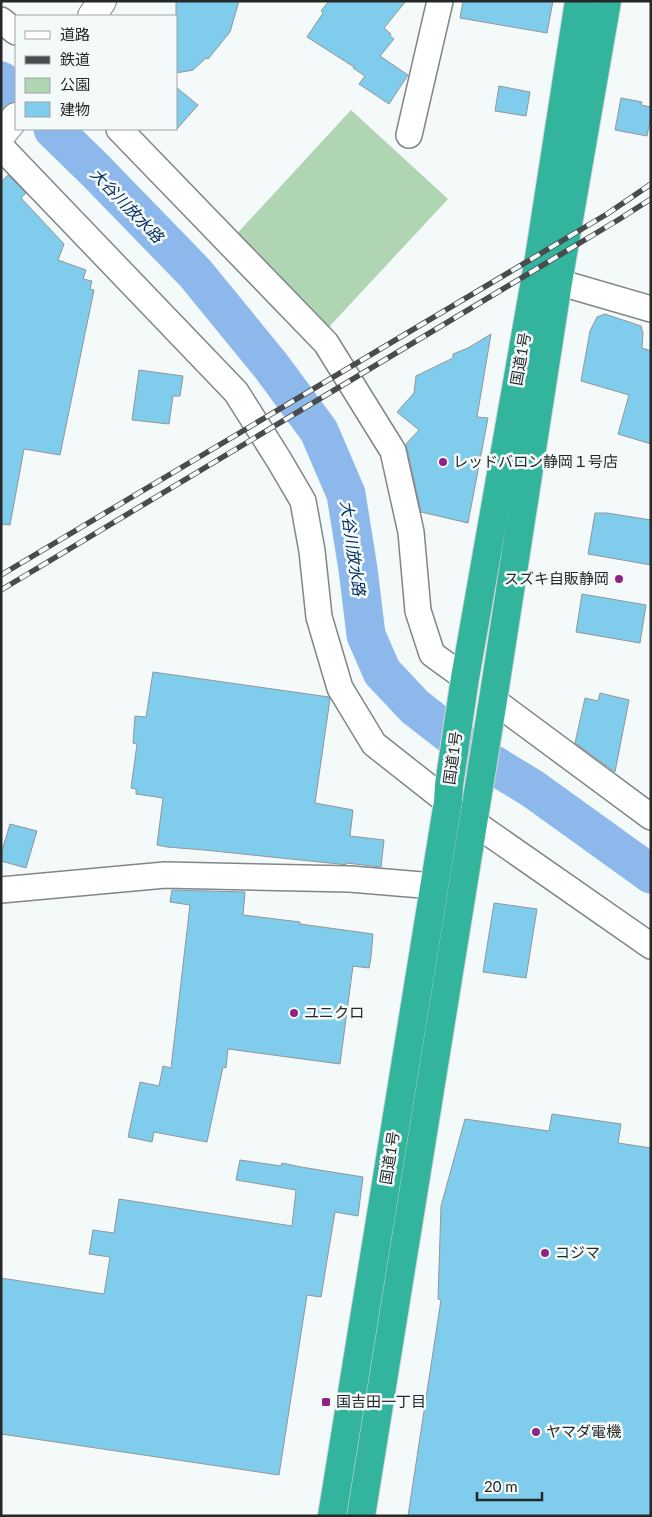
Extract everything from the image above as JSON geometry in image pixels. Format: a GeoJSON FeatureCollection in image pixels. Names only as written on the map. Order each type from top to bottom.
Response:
{"type":"FeatureCollection","features":[{"type":"Feature","properties":{"kind":"highway","name":"国道1号"},"geometry":{"type":"LineString","coordinates":[[332,1516],[434,886],[464,684],[539,258],[579,1]]}},
{"type":"Feature","properties":{"kind":"highway","name":"国道1号"},"geometry":{"type":"LineString","coordinates":[[361,1516],[492,706],[558,282],[607,1]]}},
{"type":"Feature","properties":{"kind":"street"},"geometry":{"type":"LineString","coordinates":[[93,15],[102,1]]}},
{"type":"Feature","properties":{"kind":"street"},"geometry":{"type":"LineString","coordinates":[[409,136],[440,1]]}},
{"type":"Feature","properties":{"kind":"street"},"geometry":{"type":"LineString","coordinates":[[1,20],[15,31]]}},
{"type":"Feature","properties":{"kind":"street"},"geometry":{"type":"LineString","coordinates":[[1,135],[15,118]]}},
{"type":"Feature","properties":{"kind":"street"},"geometry":{"type":"LineString","coordinates":[[120,130],[326,343],[393,451],[412,532],[418,611],[432,654],[464,684]]}},
{"type":"Feature","properties":{"kind":"street"},"geometry":{"type":"LineString","coordinates":[[1,147],[236,392],[279,460],[303,501],[312,551],[319,617],[340,688],[374,744],[448,793],[651,946]]}},
{"type":"Feature","properties":{"kind":"street"},"geometry":{"type":"LineString","coordinates":[[558,282],[651,309]]}},
{"type":"Feature","properties":{"kind":"street"},"geometry":{"type":"LineString","coordinates":[[492,706],[651,817]]}},
{"type":"Feature","properties":{"kind":"street"},"geometry":{"type":"LineString","coordinates":[[1,890],[165,875],[350,879],[434,886]]}},
{"type":"Feature","properties":{"kind":"green space"},"geometry":{"type":"Polygon","coordinates":[[[351,110],[448,199],[328,328],[232,239],[351,110]]]}},
{"type":"Feature","properties":{"kind":"building"},"geometry":{"type":"Polygon","coordinates":[[[176,1],[239,1],[230,32],[208,59],[206,58],[193,70],[178,73],[178,15],[176,15],[176,1]]]}},
{"type":"Feature","properties":{"kind":"building"},"geometry":{"type":"Polygon","coordinates":[[[329,1],[406,1],[384,28],[394,39],[380,56],[408,75],[389,104],[359,84],[365,76],[354,67],[307,37],[323,13],[321,11],[329,1]]]}},
{"type":"Feature","properties":{"kind":"building"},"geometry":{"type":"Polygon","coordinates":[[[463,1],[553,1],[547,33],[460,18],[463,1]]]}},
{"type":"Feature","properties":{"kind":"building"},"geometry":{"type":"Polygon","coordinates":[[[499,86],[530,92],[526,116],[495,111],[499,86]]]}},
{"type":"Feature","properties":{"kind":"building"},"geometry":{"type":"Polygon","coordinates":[[[178,89],[198,105],[178,128],[178,89]]]}},
{"type":"Feature","properties":{"kind":"building"},"geometry":{"type":"Polygon","coordinates":[[[621,98],[642,102],[641,105],[651,107],[647,136],[615,130],[621,98]]]}},
{"type":"Feature","properties":{"kind":"building"},"geometry":{"type":"Polygon","coordinates":[[[8,175],[26,193],[21,198],[64,244],[58,260],[86,270],[83,279],[92,281],[90,289],[94,290],[60,455],[24,449],[10,525],[1,524],[1,182],[8,175]]]}},
{"type":"Feature","properties":{"kind":"building"},"geometry":{"type":"Polygon","coordinates":[[[605,314],[641,326],[643,333],[642,348],[651,351],[651,444],[618,434],[629,395],[581,381],[590,331],[597,317],[605,314]]]}},
{"type":"Feature","properties":{"kind":"building","name":"レッドバロン静岡１号店"},"geometry":{"type":"Polygon","coordinates":[[[491,334],[477,417],[488,418],[468,523],[421,512],[406,444],[419,430],[397,412],[414,393],[416,376],[453,358],[453,354],[468,348],[491,334]]]}},
{"type":"Feature","properties":{"kind":"building"},"geometry":{"type":"Polygon","coordinates":[[[139,370],[183,376],[180,396],[173,396],[169,424],[132,420],[139,370]]]}},
{"type":"Feature","properties":{"kind":"building"},"geometry":{"type":"Polygon","coordinates":[[[595,513],[651,520],[651,565],[588,554],[595,513]]]}},
{"type":"Feature","properties":{"kind":"building"},"geometry":{"type":"Polygon","coordinates":[[[582,594],[646,605],[640,643],[576,632],[582,594]]]}},
{"type":"Feature","properties":{"kind":"building"},"geometry":{"type":"Polygon","coordinates":[[[153,672],[329,697],[315,803],[353,810],[350,836],[384,840],[381,867],[157,845],[163,798],[136,794],[136,789],[131,788],[137,744],[133,743],[135,716],[146,717],[153,672]]]}},
{"type":"Feature","properties":{"kind":"building"},"geometry":{"type":"Polygon","coordinates":[[[600,693],[629,700],[615,772],[575,743],[585,698],[598,701],[600,693]]]}},
{"type":"Feature","properties":{"kind":"building"},"geometry":{"type":"Polygon","coordinates":[[[10,824],[37,831],[26,868],[1,861],[1,854],[10,824]]]}},
{"type":"Feature","properties":{"kind":"building"},"geometry":{"type":"Polygon","coordinates":[[[172,890],[245,892],[243,915],[373,934],[369,968],[353,966],[340,1064],[228,1049],[226,1068],[223,1067],[207,1142],[154,1132],[152,1142],[128,1137],[140,1082],[159,1086],[163,1066],[171,1068],[190,905],[170,902],[172,890]]]}},
{"type":"Feature","properties":{"kind":"building"},"geometry":{"type":"Polygon","coordinates":[[[494,903],[537,909],[526,978],[483,972],[494,903]]]}},
{"type":"Feature","properties":{"kind":"building"},"geometry":{"type":"Polygon","coordinates":[[[552,1114],[621,1124],[618,1143],[651,1148],[651,1516],[408,1516],[441,1300],[438,1299],[441,1206],[465,1119],[549,1131],[552,1114]]]}},
{"type":"Feature","properties":{"kind":"building"},"geometry":{"type":"Polygon","coordinates":[[[240,1160],[281,1166],[282,1163],[363,1177],[358,1216],[335,1212],[321,1297],[307,1295],[279,1475],[1,1434],[1,1278],[104,1294],[110,1257],[89,1254],[93,1230],[114,1233],[119,1199],[292,1226],[296,1190],[236,1180],[240,1160]]]}},
{"type":"Feature","properties":{"kind":"waterway","name":"大谷川放水路"},"geometry":{"type":"LineString","coordinates":[[1,81],[15,94]]}},
{"type":"Feature","properties":{"kind":"waterway","name":"大谷川放水路"},"geometry":{"type":"LineString","coordinates":[[54,130],[195,273],[271,366],[319,431],[346,494],[366,635],[382,672],[415,707],[474,753],[533,789],[651,874]]}},
{"type":"Feature","properties":{"kind":"railway"},"geometry":{"type":"LineString","coordinates":[[1,575],[607,214],[651,184]]}},
{"type":"Feature","properties":{"kind":"railway"},"geometry":{"type":"LineString","coordinates":[[1,590],[651,199]]}},
{"type":"Feature","properties":{"kind":"place","name":"レッドバロン静岡１号店"},"geometry":{"type":"Point","coordinates":[443,462]}},
{"type":"Feature","properties":{"kind":"place","name":"スズキ自販静岡"},"geometry":{"type":"Point","coordinates":[619,579]}},
{"type":"Feature","properties":{"kind":"place","name":"ユニクロ"},"geometry":{"type":"Point","coordinates":[294,1013]}},
{"type":"Feature","properties":{"kind":"place","name":"コジマ"},"geometry":{"type":"Point","coordinates":[545,1253]}},
{"type":"Feature","properties":{"kind":"place","name":"国吉田一丁目"},"geometry":{"type":"Point","coordinates":[326,1402]}},
{"type":"Feature","properties":{"kind":"place","name":"ヤマダ電機"},"geometry":{"type":"Point","coordinates":[536,1432]}}]}
